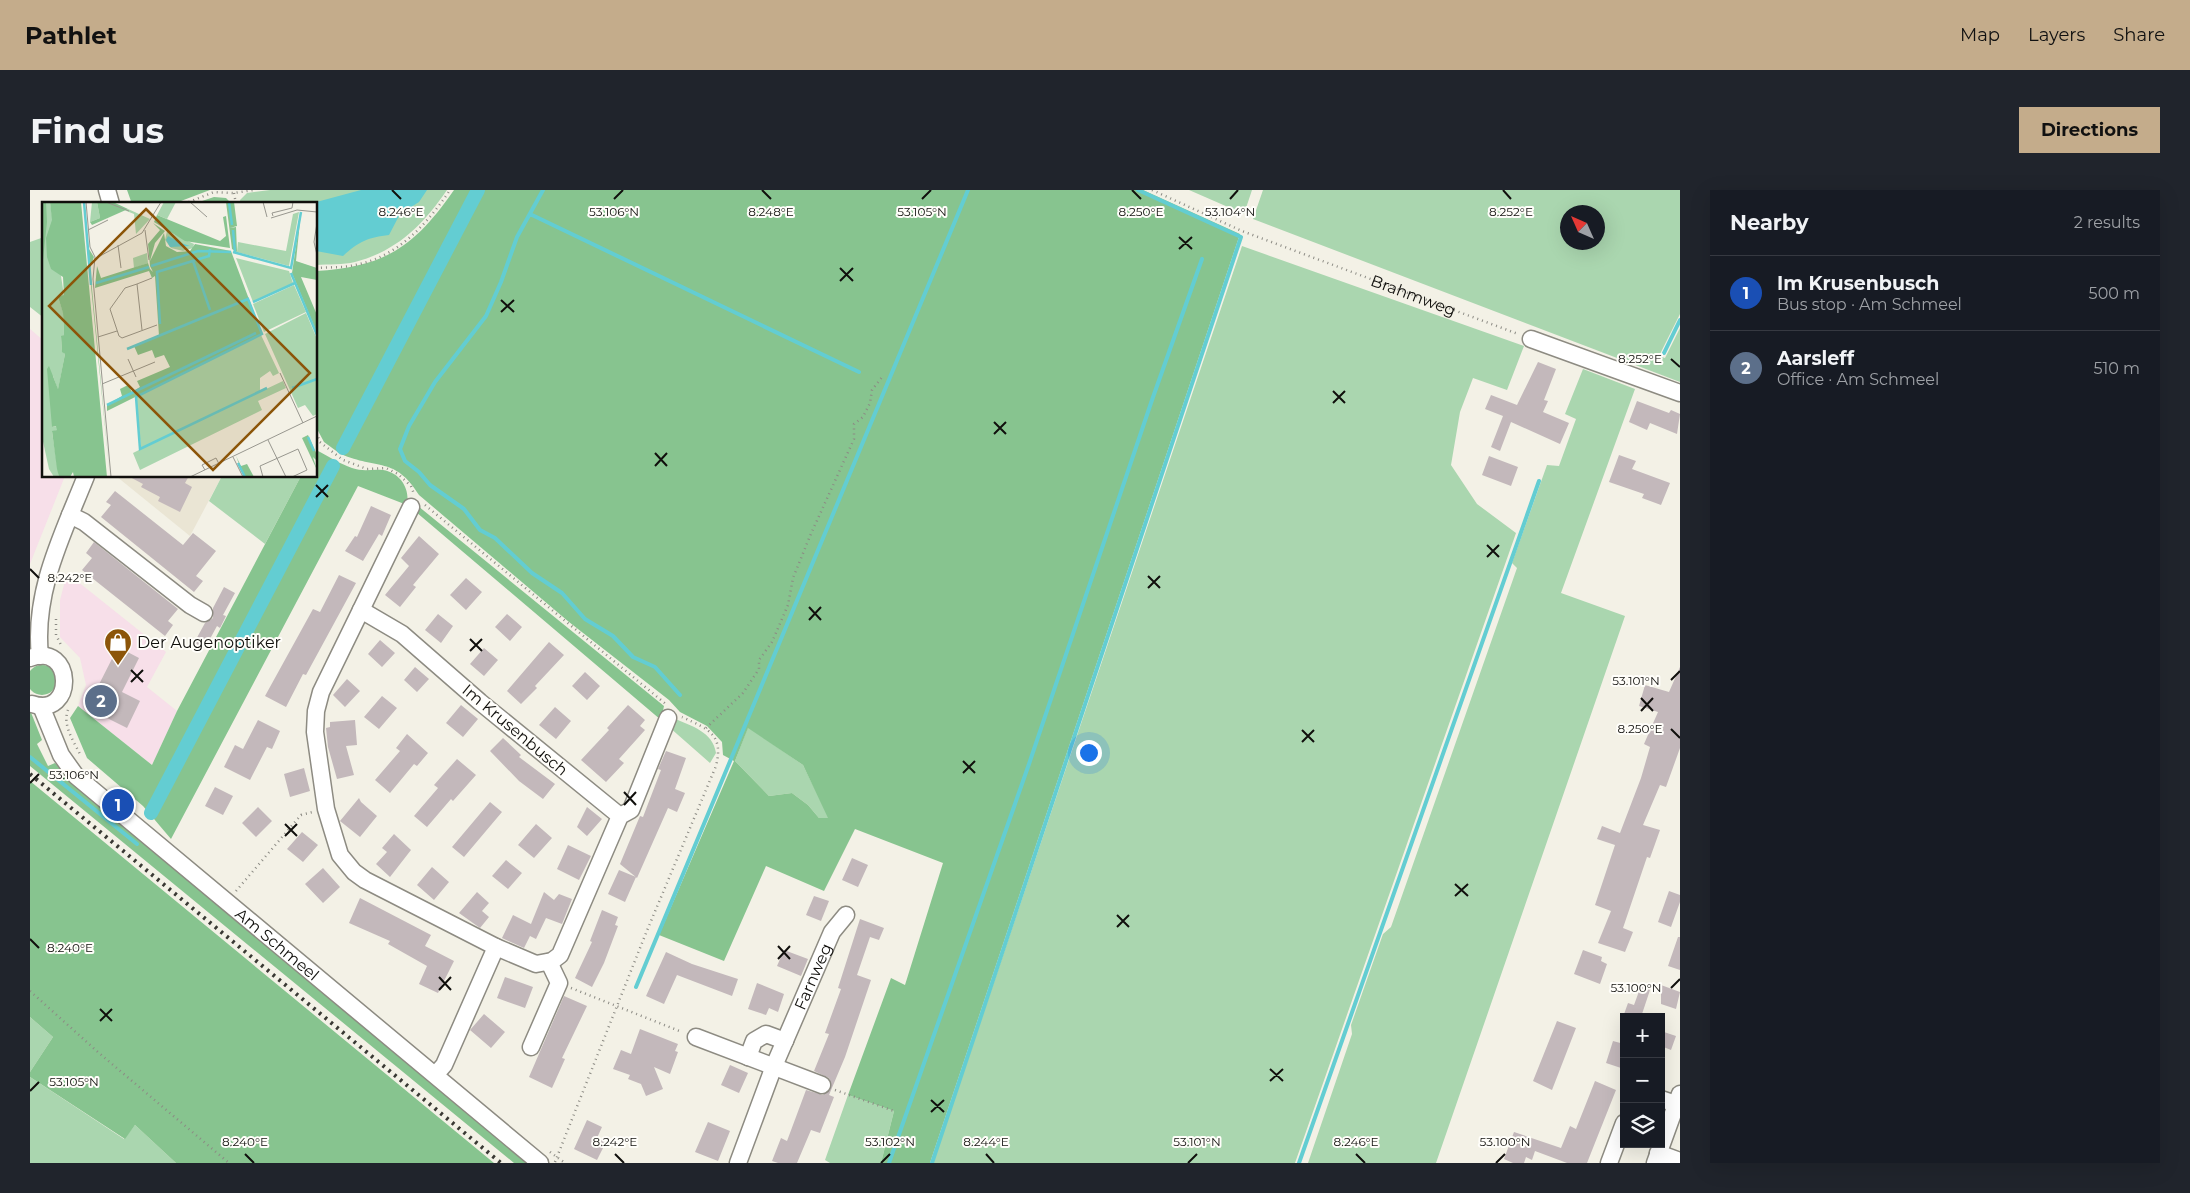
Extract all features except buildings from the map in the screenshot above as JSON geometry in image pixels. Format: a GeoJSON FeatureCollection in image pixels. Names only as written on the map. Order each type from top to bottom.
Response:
{"type":"FeatureCollection","features":[{"type":"Feature","properties":{"kind":"street"},"geometry":{"type":"LineString","coordinates":[[106,190],[110,202]]}},
{"type":"Feature","properties":{"kind":"street"},"geometry":{"type":"LineString","coordinates":[[1531,339],[1680,393]]}},
{"type":"Feature","properties":{"kind":"street"},"geometry":{"type":"LineString","coordinates":[[35,657],[42,593],[85,478]]}},
{"type":"Feature","properties":{"kind":"street"},"geometry":{"type":"LineString","coordinates":[[413,502],[321,692],[316,711],[315,732],[326,809],[340,855],[354,872],[496,947],[536,964],[549,962],[560,955],[620,816],[631,810],[668,718]]}},
{"type":"Feature","properties":{"kind":"street"},"geometry":{"type":"LineString","coordinates":[[70,515],[84,522],[190,605],[204,613]]}},
{"type":"Feature","properties":{"kind":"street","name":"Im Krusenbusch"},"geometry":{"type":"LineString","coordinates":[[361,610],[402,634],[480,702],[620,816]]}},
{"type":"Feature","properties":{"kind":"street","name":"Am Schmeel"},"geometry":{"type":"LineString","coordinates":[[35,657],[49,657],[60,665],[65,679],[59,697],[48,704],[36,705],[61,755],[76,776],[436,1074],[540,1163]]}},
{"type":"Feature","properties":{"kind":"street","name":"Farnweg"},"geometry":{"type":"LineString","coordinates":[[738,1163],[774,1066],[832,932],[846,915]]}},
{"type":"Feature","properties":{"kind":"street"},"geometry":{"type":"LineString","coordinates":[[436,1074],[444,1065],[496,947]]}},
{"type":"Feature","properties":{"kind":"street"},"geometry":{"type":"LineString","coordinates":[[532,1047],[559,984],[549,962]]}},
{"type":"Feature","properties":{"kind":"street"},"geometry":{"type":"LineString","coordinates":[[748,1057],[754,1041],[766,1034],[785,1041]]}},
{"type":"Feature","properties":{"kind":"street"},"geometry":{"type":"LineString","coordinates":[[696,1037],[822,1085]]}},
{"type":"Feature","properties":{"kind":"street"},"geometry":{"type":"LineString","coordinates":[[1672,1099],[1656,1158],[1680,1161]]}},
{"type":"Feature","properties":{"kind":"street"},"geometry":{"type":"LineString","coordinates":[[1609,1163],[1620,1133]]}},
{"type":"Feature","properties":{"kind":"path"},"geometry":{"type":"LineString","coordinates":[[189,202],[214,192],[234,193],[254,190]]}},
{"type":"Feature","properties":{"kind":"path"},"geometry":{"type":"LineString","coordinates":[[318,268],[356,265],[397,249],[433,216],[450,190]]}},
{"type":"Feature","properties":{"kind":"path","name":"Brahmweg"},"geometry":{"type":"LineString","coordinates":[[1152,190],[1242,231],[1531,339]]}},
{"type":"Feature","properties":{"kind":"path"},"geometry":{"type":"LineString","coordinates":[[234,193],[236,202]]}},
{"type":"Feature","properties":{"kind":"path"},"geometry":{"type":"LineString","coordinates":[[706,728],[744,693],[759,669],[760,660],[772,642],[788,605],[793,578],[854,439],[854,424],[864,417],[870,403],[872,390],[882,377]]}},
{"type":"Feature","properties":{"kind":"path"},"geometry":{"type":"LineString","coordinates":[[318,437],[322,444]]}},
{"type":"Feature","properties":{"kind":"path"},"geometry":{"type":"LineString","coordinates":[[318,441],[343,460],[366,469],[386,468],[398,474],[411,486],[413,502]]}},
{"type":"Feature","properties":{"kind":"path"},"geometry":{"type":"LineString","coordinates":[[56,635],[57,610]]}},
{"type":"Feature","properties":{"kind":"path"},"geometry":{"type":"LineString","coordinates":[[67,713],[71,736],[84,763]]}},
{"type":"Feature","properties":{"kind":"path"},"geometry":{"type":"LineString","coordinates":[[228,902],[301,815],[326,809]]}},
{"type":"Feature","properties":{"kind":"path"},"geometry":{"type":"LineString","coordinates":[[559,984],[696,1037]]}},
{"type":"Feature","properties":{"kind":"path"},"geometry":{"type":"LineString","coordinates":[[30,991],[99,1053],[229,1163]]}},
{"type":"Feature","properties":{"kind":"path"},"geometry":{"type":"LineString","coordinates":[[822,1085],[894,1111]]}},
{"type":"Feature","properties":{"kind":"shaded area"},"geometry":{"type":"Polygon","coordinates":[[[30,329],[42,339],[42,478],[64,478],[30,564],[30,329]]]}},
{"type":"Feature","properties":{"kind":"shaded area"},"geometry":{"type":"Polygon","coordinates":[[[118,478],[221,478],[190,536],[118,478]]]}},
{"type":"Feature","properties":{"kind":"shaded area"},"geometry":{"type":"Polygon","coordinates":[[[67,573],[166,652],[147,687],[177,711],[152,765],[78,706],[86,685],[80,658],[60,637],[60,600],[67,573]]]}},
{"type":"Feature","properties":{"kind":"green space"},"geometry":{"type":"Polygon","coordinates":[[[127,190],[210,190],[178,202],[131,202],[127,190]]]}},
{"type":"Feature","properties":{"kind":"green space"},"geometry":{"type":"Polygon","coordinates":[[[270,190],[447,190],[438,203],[408,235],[384,251],[355,262],[318,265],[318,202],[240,202],[240,200],[247,193],[270,190]]]}},
{"type":"Feature","properties":{"kind":"green space"},"geometry":{"type":"Polygon","coordinates":[[[454,190],[476,190],[339,453],[324,442],[318,431],[318,271],[362,265],[397,250],[426,226],[454,190]]]}},
{"type":"Feature","properties":{"kind":"green space"},"geometry":{"type":"Polygon","coordinates":[[[480,190],[1143,190],[1240,234],[930,1163],[881,1163],[894,1111],[848,1095],[891,978],[905,985],[943,863],[855,829],[824,891],[766,866],[724,961],[659,935],[734,761],[723,755],[722,742],[707,726],[680,712],[669,700],[569,622],[419,495],[402,474],[384,466],[341,454],[480,190]],[[748,728],[735,761],[769,796],[792,793],[808,805],[819,818],[828,818],[803,765],[748,728]]]}},
{"type":"Feature","properties":{"kind":"green space"},"geometry":{"type":"Polygon","coordinates":[[[1189,190],[1252,190],[1244,214],[1189,190]]]}},
{"type":"Feature","properties":{"kind":"green space"},"geometry":{"type":"Polygon","coordinates":[[[1263,190],[1680,190],[1680,314],[1659,356],[1665,358],[1680,328],[1680,382],[1253,219],[1263,190]]]}},
{"type":"Feature","properties":{"kind":"green space"},"geometry":{"type":"Polygon","coordinates":[[[214,197],[226,198],[230,202],[199,202],[214,197]]]}},
{"type":"Feature","properties":{"kind":"green space"},"geometry":{"type":"Polygon","coordinates":[[[42,238],[42,316],[30,307],[30,242],[42,238]]]}},
{"type":"Feature","properties":{"kind":"green space"},"geometry":{"type":"Polygon","coordinates":[[[1242,246],[1524,346],[1507,390],[1473,378],[1460,412],[1451,465],[1477,504],[1516,533],[1295,1163],[933,1163],[1242,246]]]}},
{"type":"Feature","properties":{"kind":"green space"},"geometry":{"type":"Polygon","coordinates":[[[1583,369],[1635,389],[1561,593],[1625,616],[1436,1163],[1308,1163],[1352,1034],[1351,1025],[1383,934],[1391,927],[1517,568],[1512,563],[1547,465],[1559,466],[1576,419],[1565,414],[1583,369]]]}},
{"type":"Feature","properties":{"kind":"green space"},"geometry":{"type":"Polygon","coordinates":[[[318,451],[352,468],[383,470],[395,474],[403,483],[407,493],[407,505],[358,486],[171,839],[143,806],[87,758],[70,718],[78,706],[152,765],[177,711],[300,478],[318,478],[318,451]]]}},
{"type":"Feature","properties":{"kind":"green space"},"geometry":{"type":"Polygon","coordinates":[[[221,478],[300,478],[265,544],[209,501],[221,478]]]}},
{"type":"Feature","properties":{"kind":"green space"},"geometry":{"type":"Polygon","coordinates":[[[418,506],[664,706],[661,720],[416,512],[418,506]]]}},
{"type":"Feature","properties":{"kind":"green space"},"geometry":{"type":"Polygon","coordinates":[[[42,665],[48,666],[56,674],[56,686],[48,694],[42,695],[36,694],[28,686],[27,680],[28,674],[36,666],[42,665]]]}},
{"type":"Feature","properties":{"kind":"green space"},"geometry":{"type":"Polygon","coordinates":[[[30,710],[42,740],[37,744],[48,766],[55,763],[71,781],[101,808],[532,1163],[514,1163],[30,766],[30,710]]]}},
{"type":"Feature","properties":{"kind":"green space"},"geometry":{"type":"Polygon","coordinates":[[[673,718],[700,731],[711,740],[716,753],[710,763],[669,727],[673,718]]]}},
{"type":"Feature","properties":{"kind":"green space"},"geometry":{"type":"Polygon","coordinates":[[[748,727],[803,765],[829,818],[819,818],[808,805],[792,793],[769,796],[735,761],[748,727]]]}},
{"type":"Feature","properties":{"kind":"green space"},"geometry":{"type":"Polygon","coordinates":[[[30,781],[494,1163],[176,1163],[135,1125],[125,1139],[30,1077],[30,1072],[53,1037],[30,1017],[30,781]]]}},
{"type":"Feature","properties":{"kind":"green space"},"geometry":{"type":"Polygon","coordinates":[[[30,1017],[53,1037],[30,1072],[30,1017]]]}},
{"type":"Feature","properties":{"kind":"green space"},"geometry":{"type":"Polygon","coordinates":[[[30,1077],[124,1139],[135,1125],[176,1163],[30,1163],[30,1077]]]}},
{"type":"Feature","properties":{"kind":"green space"},"geometry":{"type":"Polygon","coordinates":[[[848,1095],[894,1111],[881,1163],[830,1163],[825,1160],[848,1095]]]}},
{"type":"Feature","properties":{"kind":"water"},"geometry":{"type":"Polygon","coordinates":[[[361,190],[427,190],[419,202],[400,214],[389,235],[364,241],[343,256],[318,251],[318,202],[316,202],[361,190]]]}},
{"type":"Feature","properties":{"kind":"waterway"},"geometry":{"type":"LineString","coordinates":[[343,448],[478,190]]}},
{"type":"Feature","properties":{"kind":"waterway"},"geometry":{"type":"LineString","coordinates":[[543,190],[517,237],[501,282],[486,316],[435,382],[409,426],[400,449],[405,461],[419,472],[430,485],[464,509],[480,530],[495,538],[532,573],[562,593],[585,619],[613,636],[633,657],[655,667],[680,695]]}},
{"type":"Feature","properties":{"kind":"waterway"},"geometry":{"type":"LineString","coordinates":[[636,987],[968,190]]}},
{"type":"Feature","properties":{"kind":"waterway"},"geometry":{"type":"LineString","coordinates":[[932,1163],[1241,237],[1138,190]]}},
{"type":"Feature","properties":{"kind":"waterway"},"geometry":{"type":"LineString","coordinates":[[530,214],[859,372]]}},
{"type":"Feature","properties":{"kind":"waterway"},"geometry":{"type":"LineString","coordinates":[[889,1163],[1029,764],[1152,400],[1202,259]]}},
{"type":"Feature","properties":{"kind":"waterway"},"geometry":{"type":"LineString","coordinates":[[1664,353],[1680,320]]}},
{"type":"Feature","properties":{"kind":"waterway"},"geometry":{"type":"LineString","coordinates":[[151,813],[333,466]]}},
{"type":"Feature","properties":{"kind":"waterway"},"geometry":{"type":"LineString","coordinates":[[1299,1163],[1539,481]]}},
{"type":"Feature","properties":{"kind":"waterway"},"geometry":{"type":"LineString","coordinates":[[30,757],[137,844]]}},
{"type":"Feature","properties":{"kind":"railway"},"geometry":{"type":"LineString","coordinates":[[30,774],[501,1163]]}},
{"type":"Feature","properties":{"kind":"place","name":"Der Augenoptiker"},"geometry":{"type":"Point","coordinates":[118,666]}},
{"type":"Feature","properties":{"kind":"place","name":"Aarsleff"},"geometry":{"type":"Point","coordinates":[101,701]}},
{"type":"Feature","properties":{"kind":"place","name":"Im Krusenbusch"},"geometry":{"type":"Point","coordinates":[118,805]}}]}
